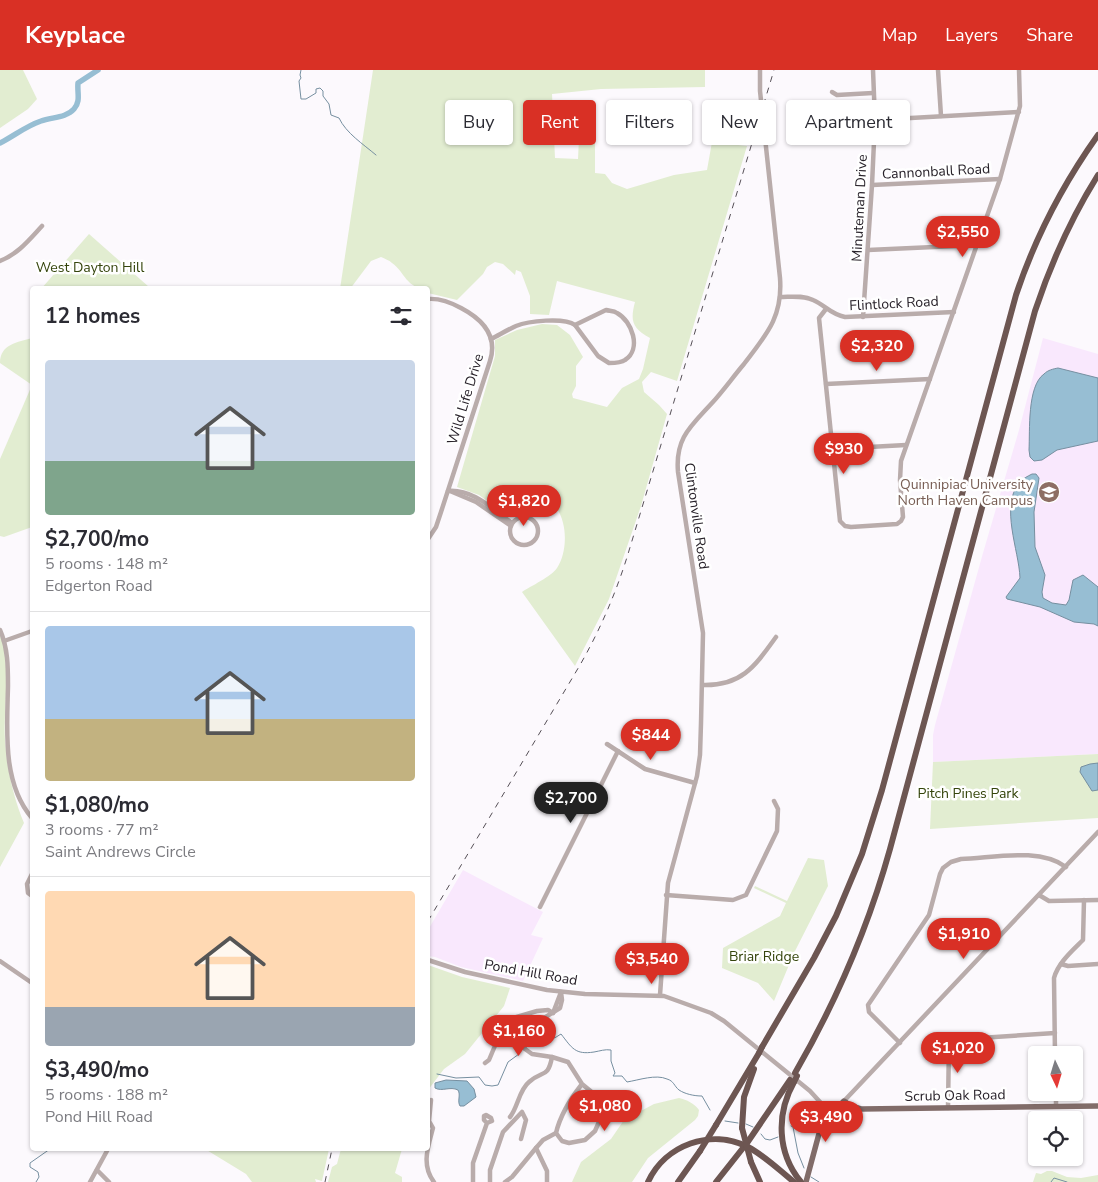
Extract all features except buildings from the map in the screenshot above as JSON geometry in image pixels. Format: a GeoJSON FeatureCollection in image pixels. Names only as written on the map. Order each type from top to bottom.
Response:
{"type":"FeatureCollection","features":[{"type":"Feature","properties":{"kind":"highway"},"geometry":{"type":"LineString","coordinates":[[678,1182],[716,1125],[828,932],[862,854],[882,790],[1016,295],[1034,247],[1052,210],[1072,174],[1098,135]]}},
{"type":"Feature","properties":{"kind":"highway"},"geometry":{"type":"LineString","coordinates":[[801,1182],[786,1155],[782,1133],[783,1108],[801,1063],[841,986],[875,899],[1035,311],[1063,240],[1098,175]]}},
{"type":"Feature","properties":{"kind":"highway"},"geometry":{"type":"LineString","coordinates":[[759,1052],[744,1097],[742,1128],[751,1162],[760,1182]]}},
{"type":"Feature","properties":{"kind":"highway"},"geometry":{"type":"LineString","coordinates":[[716,1182],[745,1146],[794,1078]]}},
{"type":"Feature","properties":{"kind":"highway"},"geometry":{"type":"LineString","coordinates":[[648,1182],[659,1164],[675,1151],[695,1142],[718,1139],[750,1148],[794,1182]]}},
{"type":"Feature","properties":{"kind":"main road"},"geometry":{"type":"LineString","coordinates":[[806,1182],[818,1134],[831,1114],[844,1101]]}},
{"type":"Feature","properties":{"kind":"main road","name":"Scrub Oak Road"},"geometry":{"type":"LineString","coordinates":[[844,1101],[860,1109],[1098,1106]]}},
{"type":"Feature","properties":{"kind":"street","name":"Clintonville Road"},"geometry":{"type":"LineString","coordinates":[[660,995],[666,895],[672,865],[695,783],[700,756],[703,633],[678,472],[678,451],[688,428],[721,392],[766,336],[777,314],[780,297],[780,278],[760,91],[760,70]]}},
{"type":"Feature","properties":{"kind":"street","name":"Minuteman Drive"},"geometry":{"type":"LineString","coordinates":[[873,70],[874,100]]}},
{"type":"Feature","properties":{"kind":"street"},"geometry":{"type":"LineString","coordinates":[[938,70],[941,116]]}},
{"type":"Feature","properties":{"kind":"street"},"geometry":{"type":"LineString","coordinates":[[826,309],[819,318],[839,518],[841,524],[851,527],[897,524],[902,519],[900,468],[906,445],[1000,179],[1018,112],[1020,99],[1019,70]]}},
{"type":"Feature","properties":{"kind":"street"},"geometry":{"type":"LineString","coordinates":[[832,92],[837,95],[873,93]]}},
{"type":"Feature","properties":{"kind":"street"},"geometry":{"type":"LineString","coordinates":[[910,118],[1018,112]]}},
{"type":"Feature","properties":{"kind":"street","name":"Minuteman Drive"},"geometry":{"type":"LineString","coordinates":[[863,317],[874,145]]}},
{"type":"Feature","properties":{"kind":"street","name":"Cannonball Road"},"geometry":{"type":"LineString","coordinates":[[872,185],[1000,179]]}},
{"type":"Feature","properties":{"kind":"street"},"geometry":{"type":"LineString","coordinates":[[0,261],[10,257],[23,247],[42,226]]}},
{"type":"Feature","properties":{"kind":"street"},"geometry":{"type":"LineString","coordinates":[[868,250],[978,245]]}},
{"type":"Feature","properties":{"kind":"street","name":"Flintlock Road"},"geometry":{"type":"LineString","coordinates":[[780,297],[806,297],[815,300],[837,316],[845,318],[954,312]]}},
{"type":"Feature","properties":{"kind":"street","name":"Wild Life Drive"},"geometry":{"type":"LineString","coordinates":[[430,299],[442,299],[471,313],[482,323],[491,339],[492,355],[438,522],[430,536]]}},
{"type":"Feature","properties":{"kind":"street"},"geometry":{"type":"LineString","coordinates":[[491,339],[518,325],[542,321],[570,321],[575,324],[598,356],[609,363],[623,362],[631,355],[633,334],[625,320],[616,312],[606,310],[575,324]]}},
{"type":"Feature","properties":{"kind":"street"},"geometry":{"type":"LineString","coordinates":[[826,384],[930,379]]}},
{"type":"Feature","properties":{"kind":"street"},"geometry":{"type":"LineString","coordinates":[[832,449],[906,445]]}},
{"type":"Feature","properties":{"kind":"street"},"geometry":{"type":"LineString","coordinates":[[448,491],[456,490],[477,500],[512,525]]}},
{"type":"Feature","properties":{"kind":"street"},"geometry":{"type":"LineString","coordinates":[[518,518],[532,519],[538,530],[536,539],[529,544],[522,545],[516,542],[510,534],[512,525],[518,518]]}},
{"type":"Feature","properties":{"kind":"street"},"geometry":{"type":"LineString","coordinates":[[0,630],[4,641],[8,673],[7,736],[10,764],[19,799],[30,815]]}},
{"type":"Feature","properties":{"kind":"street"},"geometry":{"type":"LineString","coordinates":[[4,641],[30,632]]}},
{"type":"Feature","properties":{"kind":"street"},"geometry":{"type":"LineString","coordinates":[[702,685],[724,684],[737,679],[755,666],[776,637]]}},
{"type":"Feature","properties":{"kind":"street"},"geometry":{"type":"LineString","coordinates":[[607,744],[645,769],[695,783]]}},
{"type":"Feature","properties":{"kind":"street"},"geometry":{"type":"LineString","coordinates":[[540,907],[618,751]]}},
{"type":"Feature","properties":{"kind":"street"},"geometry":{"type":"LineString","coordinates":[[666,895],[733,900],[746,895],[777,831],[778,809],[774,801]]}},
{"type":"Feature","properties":{"kind":"street"},"geometry":{"type":"LineString","coordinates":[[844,1101],[1098,832]]}},
{"type":"Feature","properties":{"kind":"street"},"geometry":{"type":"LineString","coordinates":[[900,1043],[869,1012],[868,1005],[929,915],[943,868],[950,862],[961,859],[1028,855],[1058,862],[1066,867]]}},
{"type":"Feature","properties":{"kind":"street"},"geometry":{"type":"LineString","coordinates":[[30,878],[27,884],[28,893],[30,894]]}},
{"type":"Feature","properties":{"kind":"street"},"geometry":{"type":"LineString","coordinates":[[1040,894],[1049,901],[1098,900]]}},
{"type":"Feature","properties":{"kind":"street"},"geometry":{"type":"LineString","coordinates":[[1055,1046],[1054,978],[1061,964],[1083,940],[1084,900]]}},
{"type":"Feature","properties":{"kind":"street"},"geometry":{"type":"LineString","coordinates":[[0,961],[30,983]]}},
{"type":"Feature","properties":{"kind":"street","name":"Pond Hill Road"},"geometry":{"type":"LineString","coordinates":[[430,961],[473,974],[561,992],[660,995],[684,1003],[722,1019],[810,1091],[831,1114]]}},
{"type":"Feature","properties":{"kind":"street"},"geometry":{"type":"LineString","coordinates":[[1061,964],[1068,966],[1098,964]]}},
{"type":"Feature","properties":{"kind":"street"},"geometry":{"type":"LineString","coordinates":[[556,1133],[562,1141],[568,1143],[586,1140],[595,1131],[605,1108],[599,1098],[582,1084],[568,1062],[528,1052],[524,1046],[522,1039],[528,1028],[553,1013],[561,992]]}},
{"type":"Feature","properties":{"kind":"street"},"geometry":{"type":"LineString","coordinates":[[485,1063],[492,1054],[502,1029],[510,1019],[537,1011],[548,1010],[553,1013]]}},
{"type":"Feature","properties":{"kind":"street"},"geometry":{"type":"LineString","coordinates":[[948,1108],[948,1040],[1055,1033]]}},
{"type":"Feature","properties":{"kind":"street"},"geometry":{"type":"LineString","coordinates":[[510,1117],[529,1081],[546,1073],[550,1068],[552,1057]]}},
{"type":"Feature","properties":{"kind":"street"},"geometry":{"type":"LineString","coordinates":[[505,1182],[512,1177],[543,1140],[556,1133],[568,1105],[582,1084]]}},
{"type":"Feature","properties":{"kind":"street"},"geometry":{"type":"LineString","coordinates":[[430,1114],[432,1100]]}},
{"type":"Feature","properties":{"kind":"street"},"geometry":{"type":"LineString","coordinates":[[1056,1101],[1056,1106]]}},
{"type":"Feature","properties":{"kind":"street"},"geometry":{"type":"LineString","coordinates":[[490,1182],[490,1170],[503,1132],[522,1112],[526,1120],[521,1139]]}},
{"type":"Feature","properties":{"kind":"street"},"geometry":{"type":"LineString","coordinates":[[430,1123],[433,1128],[430,1140]]}},
{"type":"Feature","properties":{"kind":"street"},"geometry":{"type":"LineString","coordinates":[[473,1182],[472,1163],[486,1124]]}},
{"type":"Feature","properties":{"kind":"street"},"geometry":{"type":"LineString","coordinates":[[536,1148],[547,1170],[547,1182]]}},
{"type":"Feature","properties":{"kind":"street"},"geometry":{"type":"LineString","coordinates":[[90,1182],[107,1151]]}},
{"type":"Feature","properties":{"kind":"street"},"geometry":{"type":"LineString","coordinates":[[427,1151],[426,1164],[434,1182]]}},
{"type":"Feature","properties":{"kind":"street"},"geometry":{"type":"LineString","coordinates":[[97,1170],[109,1182]]}},
{"type":"Feature","properties":{"kind":"shaded area","name":"Quinnipiac University North Haven Campus"},"geometry":{"type":"Polygon","coordinates":[[[1043,338],[1098,354],[1098,754],[933,762],[935,725],[1019,430],[1043,338]]]}},
{"type":"Feature","properties":{"kind":"shaded area"},"geometry":{"type":"Polygon","coordinates":[[[463,870],[543,912],[531,935],[543,938],[523,981],[461,967],[430,956],[430,927],[463,870]]]}},
{"type":"Feature","properties":{"kind":"green space"},"geometry":{"type":"Polygon","coordinates":[[[0,70],[23,70],[37,99],[28,109],[0,128],[0,70]]]}},
{"type":"Feature","properties":{"kind":"green space"},"geometry":{"type":"Polygon","coordinates":[[[373,70],[705,70],[705,87],[601,89],[552,94],[552,100],[523,100],[523,145],[554,145],[555,158],[578,159],[579,145],[595,145],[595,173],[605,174],[612,183],[627,189],[674,175],[707,170],[711,145],[747,146],[677,381],[651,372],[642,382],[644,392],[667,414],[641,506],[609,599],[575,666],[522,592],[551,574],[561,560],[565,532],[560,514],[555,506],[542,496],[516,495],[508,516],[479,495],[457,487],[495,356],[495,340],[517,330],[542,324],[557,325],[570,335],[583,357],[576,366],[576,386],[572,394],[573,398],[607,407],[622,388],[639,379],[643,369],[650,338],[639,331],[634,323],[635,302],[557,281],[549,315],[530,314],[530,296],[521,272],[516,270],[515,275],[503,264],[495,262],[487,267],[483,274],[457,300],[430,293],[430,286],[415,286],[390,261],[381,257],[371,261],[352,286],[340,286],[373,70]]]}},
{"type":"Feature","properties":{"kind":"green space","name":"West Dayton Hill"},"geometry":{"type":"Polygon","coordinates":[[[89,234],[148,286],[44,286],[89,234]]]}},
{"type":"Feature","properties":{"kind":"green space"},"geometry":{"type":"Polygon","coordinates":[[[30,339],[30,384],[0,363],[6,348],[30,339]]]}},
{"type":"Feature","properties":{"kind":"green space"},"geometry":{"type":"Polygon","coordinates":[[[30,390],[30,528],[4,537],[0,536],[0,459],[30,390]]]}},
{"type":"Feature","properties":{"kind":"green space"},"geometry":{"type":"Polygon","coordinates":[[[0,635],[6,661],[5,740],[7,761],[14,793],[24,823],[0,867],[0,635]]]}},
{"type":"Feature","properties":{"kind":"green space","name":"Pitch Pines Park"},"geometry":{"type":"Polygon","coordinates":[[[1098,754],[1098,818],[930,829],[933,762],[1098,754]]]}},
{"type":"Feature","properties":{"kind":"green space","name":"Briar Ridge"},"geometry":{"type":"Polygon","coordinates":[[[808,858],[824,860],[828,886],[794,953],[774,1001],[758,983],[722,968],[723,948],[780,916],[786,903],[754,888],[755,886],[787,901],[808,858]]]}},
{"type":"Feature","properties":{"kind":"green space"},"geometry":{"type":"Polygon","coordinates":[[[430,966],[462,977],[510,988],[504,1006],[465,1054],[444,1069],[430,1087],[430,966]]]}},
{"type":"Feature","properties":{"kind":"green space"},"geometry":{"type":"Polygon","coordinates":[[[679,1098],[695,1105],[699,1110],[698,1116],[648,1158],[632,1182],[572,1182],[581,1162],[611,1139],[624,1120],[654,1104],[679,1098]]]}},
{"type":"Feature","properties":{"kind":"green space"},"geometry":{"type":"Polygon","coordinates":[[[208,1151],[329,1151],[322,1181],[315,1179],[316,1182],[252,1182],[246,1174],[208,1151]]]}},
{"type":"Feature","properties":{"kind":"green space"},"geometry":{"type":"Polygon","coordinates":[[[340,1151],[401,1151],[395,1173],[402,1177],[402,1182],[328,1182],[332,1167],[337,1164],[340,1151]]]}},
{"type":"Feature","properties":{"kind":"green space"},"geometry":{"type":"Polygon","coordinates":[[[1047,1171],[1067,1177],[1081,1178],[1098,1175],[1098,1182],[1033,1182],[1036,1173],[1041,1174],[1047,1171]]]}},
{"type":"Feature","properties":{"kind":"water"},"geometry":{"type":"Polygon","coordinates":[[[1058,368],[1098,378],[1098,441],[1057,450],[1042,460],[1034,461],[1030,457],[1029,450],[1032,398],[1039,380],[1046,373],[1058,368]]]}},
{"type":"Feature","properties":{"kind":"water"},"geometry":{"type":"Polygon","coordinates":[[[1032,474],[1036,474],[1039,478],[1034,512],[1035,547],[1045,575],[1042,592],[1043,598],[1052,603],[1066,605],[1069,600],[1073,580],[1083,575],[1098,587],[1098,626],[1074,622],[1040,607],[1007,599],[1006,597],[1020,578],[1012,529],[1011,504],[1019,483],[1032,474]]]}},
{"type":"Feature","properties":{"kind":"water"},"geometry":{"type":"Polygon","coordinates":[[[1098,763],[1098,790],[1092,791],[1080,772],[1081,767],[1098,763]]]}},
{"type":"Feature","properties":{"kind":"water"},"geometry":{"type":"Polygon","coordinates":[[[446,1080],[467,1081],[474,1089],[476,1097],[464,1106],[460,1106],[458,1090],[435,1088],[435,1083],[446,1080]]]}},
{"type":"Feature","properties":{"kind":"waterway"},"geometry":{"type":"LineString","coordinates":[[0,143],[36,123],[71,112],[77,103],[78,83],[98,70]]}},
{"type":"Feature","properties":{"kind":"waterway"},"geometry":{"type":"LineString","coordinates":[[301,70],[299,81],[301,99],[306,99],[316,93],[316,89],[320,88],[329,104],[331,115],[339,118],[350,133],[376,155]]}},
{"type":"Feature","properties":{"kind":"waterway"},"geometry":{"type":"LineString","coordinates":[[527,1041],[548,1040],[561,1034],[571,1047],[578,1051],[588,1053],[611,1050],[611,1061],[615,1073],[613,1076],[622,1076],[627,1082],[653,1077],[667,1079],[681,1091],[702,1096],[710,1110]]}},
{"type":"Feature","properties":{"kind":"waterway"},"geometry":{"type":"LineString","coordinates":[[437,1074],[456,1078],[479,1077],[485,1085],[498,1085],[508,1062],[519,1054],[517,1045]]}},
{"type":"Feature","properties":{"kind":"waterway"},"geometry":{"type":"LineString","coordinates":[[725,1121],[738,1123]]}},
{"type":"Feature","properties":{"kind":"waterway"},"geometry":{"type":"LineString","coordinates":[[746,1124],[753,1127]]}},
{"type":"Feature","properties":{"kind":"waterway"},"geometry":{"type":"LineString","coordinates":[[791,1126],[793,1127],[798,1153],[804,1168]]}},
{"type":"Feature","properties":{"kind":"waterway"},"geometry":{"type":"LineString","coordinates":[[761,1134],[765,1139],[770,1140],[778,1137]]}},
{"type":"Feature","properties":{"kind":"waterway"},"geometry":{"type":"LineString","coordinates":[[36,1182],[39,1177],[38,1172],[30,1167],[30,1163],[47,1151]]}},
{"type":"Feature","properties":{"kind":"waterway"},"geometry":{"type":"LineString","coordinates":[[811,1177],[819,1182]]}},
{"type":"Feature","properties":{"kind":"waterway"},"geometry":{"type":"LineString","coordinates":[[1051,1182],[1054,1178],[1067,1182]]}},
{"type":"Feature","properties":{"kind":"railway"},"geometry":{"type":"LineString","coordinates":[[430,918],[580,665],[613,597],[628,554],[774,70]]}},
{"type":"Feature","properties":{"kind":"railway"},"geometry":{"type":"LineString","coordinates":[[325,1182],[332,1151]]}},
{"type":"Feature","properties":{"kind":"place","name":"Quinnipiac University North Haven Campus"},"geometry":{"type":"Point","coordinates":[1049,492]}}]}
